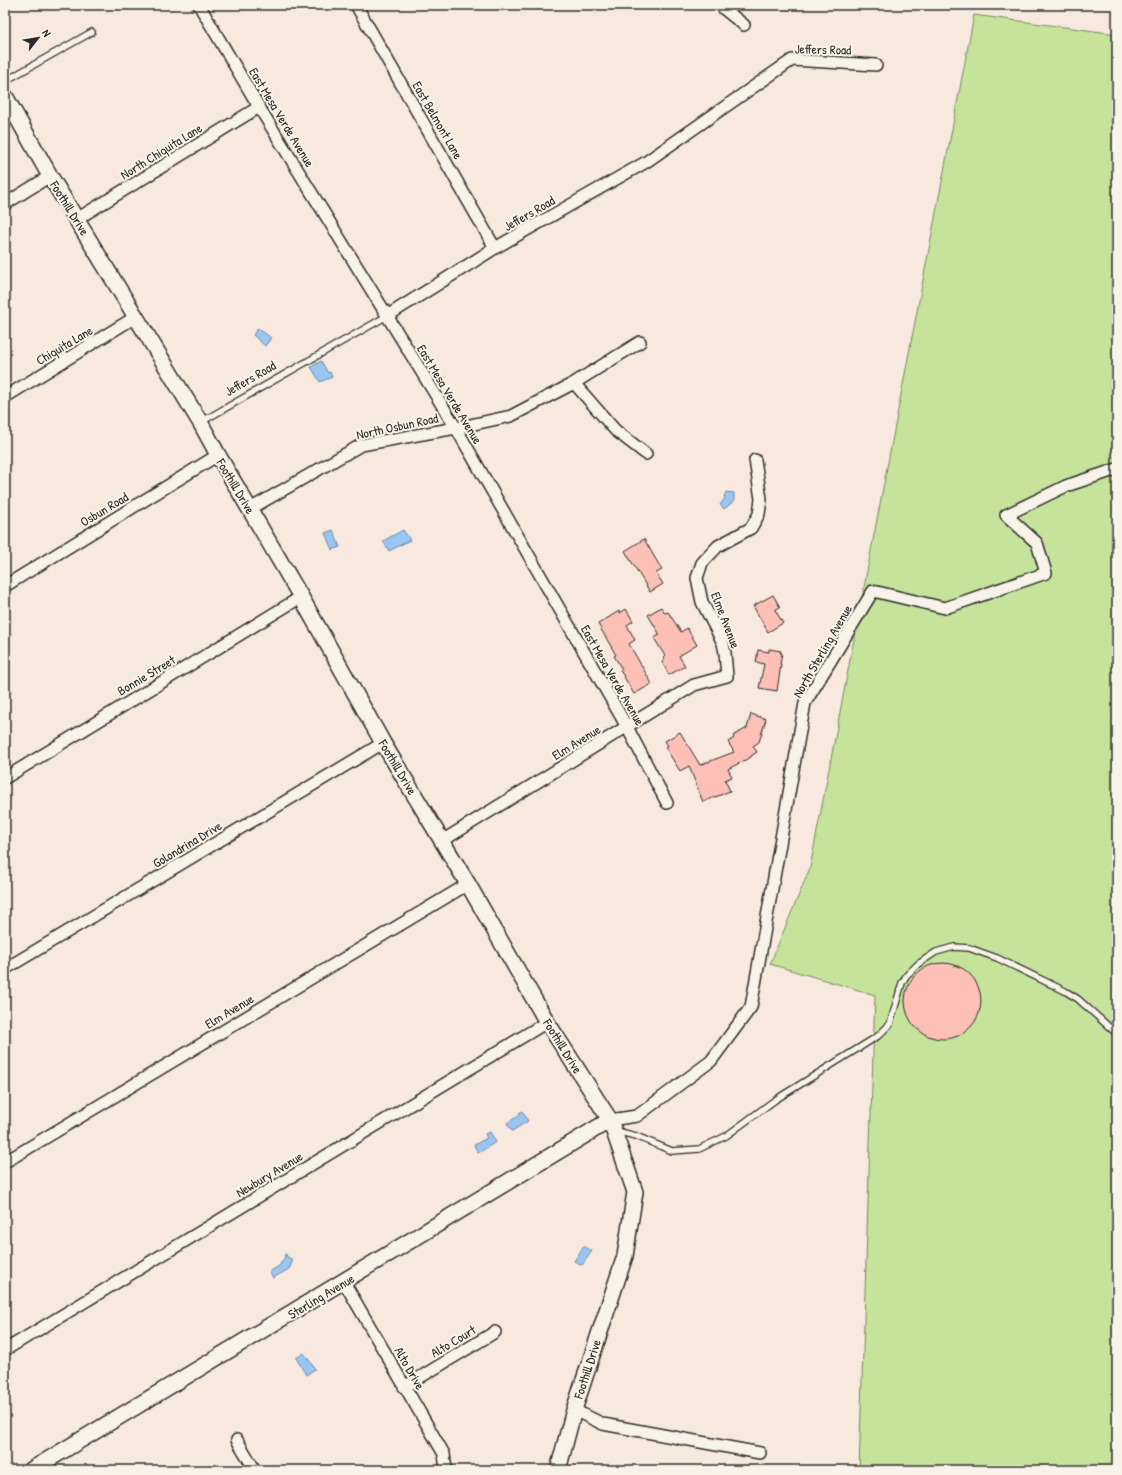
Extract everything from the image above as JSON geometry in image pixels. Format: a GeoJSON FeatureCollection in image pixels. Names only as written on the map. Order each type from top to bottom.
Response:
{"type":"FeatureCollection","features":[{"type":"Feature","properties":{"kind":"street","name":"East Mesa Verde Avenue"},"geometry":{"type":"LineString","coordinates":[[199,5],[259,107],[456,428],[627,727],[667,803]]}},
{"type":"Feature","properties":{"kind":"street","name":"East Belmont Lane"},"geometry":{"type":"LineString","coordinates":[[356,5],[495,248]]}},
{"type":"Feature","properties":{"kind":"street"},"geometry":{"type":"LineString","coordinates":[[721,5],[744,25]]}},
{"type":"Feature","properties":{"kind":"street","name":"Jeffers Road"},"geometry":{"type":"LineString","coordinates":[[387,316],[495,248],[646,162],[792,60],[876,64]]}},
{"type":"Feature","properties":{"kind":"street","name":"Foothill Drive"},"geometry":{"type":"LineString","coordinates":[[5,96],[50,176],[137,316],[200,422],[383,743],[468,884],[547,1022],[612,1125],[635,1192],[625,1256],[574,1410],[558,1470]]}},
{"type":"Feature","properties":{"kind":"street","name":"North Chiquita Lane"},"geometry":{"type":"LineString","coordinates":[[77,219],[259,107]]}},
{"type":"Feature","properties":{"kind":"street"},"geometry":{"type":"LineString","coordinates":[[5,204],[50,176]]}},
{"type":"Feature","properties":{"kind":"street","name":"Chiquita Lane"},"geometry":{"type":"LineString","coordinates":[[5,397],[137,316]]}},
{"type":"Feature","properties":{"kind":"street","name":"North Osbun Road"},"geometry":{"type":"LineString","coordinates":[[250,509],[361,445],[456,428],[511,416],[574,383],[640,342]]}},
{"type":"Feature","properties":{"kind":"street"},"geometry":{"type":"LineString","coordinates":[[574,383],[615,430],[646,454]]}},
{"type":"Feature","properties":{"kind":"street","name":"Osbun Road"},"geometry":{"type":"LineString","coordinates":[[5,586],[218,455]]}},
{"type":"Feature","properties":{"kind":"street","name":"Elme Avenue"},"geometry":{"type":"LineString","coordinates":[[727,676],[723,644],[702,602],[697,578],[702,563],[718,546],[751,528],[759,514],[761,499],[754,460]]}},
{"type":"Feature","properties":{"kind":"street","name":"North Sterling Avenue"},"geometry":{"type":"LineString","coordinates":[[612,1125],[637,1116],[711,1061],[751,1007],[805,703],[873,591],[944,608],[1046,573],[1037,543],[1006,515],[1066,486],[1117,469]]}},
{"type":"Feature","properties":{"kind":"street","name":"Bonnie Street"},"geometry":{"type":"LineString","coordinates":[[5,778],[301,597]]}},
{"type":"Feature","properties":{"kind":"street","name":"Elm Avenue"},"geometry":{"type":"LineString","coordinates":[[442,841],[694,685],[727,676]]}},
{"type":"Feature","properties":{"kind":"street","name":"Golondrina Drive"},"geometry":{"type":"LineString","coordinates":[[5,969],[383,743]]}},
{"type":"Feature","properties":{"kind":"street","name":"Elm Avenue"},"geometry":{"type":"LineString","coordinates":[[5,1162],[468,884]]}},
{"type":"Feature","properties":{"kind":"street","name":"Newbury Avenue"},"geometry":{"type":"LineString","coordinates":[[5,1350],[547,1022]]}},
{"type":"Feature","properties":{"kind":"street","name":"Sterling Avenue"},"geometry":{"type":"LineString","coordinates":[[32,1470],[344,1282],[612,1125]]}},
{"type":"Feature","properties":{"kind":"street","name":"Alto Drive"},"geometry":{"type":"LineString","coordinates":[[344,1282],[444,1454],[446,1470]]}},
{"type":"Feature","properties":{"kind":"street","name":"Alto Court"},"geometry":{"type":"LineString","coordinates":[[404,1387],[495,1332]]}},
{"type":"Feature","properties":{"kind":"street"},"geometry":{"type":"LineString","coordinates":[[574,1410],[603,1424],[760,1453]]}},
{"type":"Feature","properties":{"kind":"street"},"geometry":{"type":"LineString","coordinates":[[237,1440],[255,1470]]}},
{"type":"Feature","properties":{"kind":"lane"},"geometry":{"type":"LineString","coordinates":[[5,81],[92,32]]}},
{"type":"Feature","properties":{"kind":"lane","name":"Jeffers Road"},"geometry":{"type":"LineString","coordinates":[[200,422],[387,316]]}},
{"type":"Feature","properties":{"kind":"lane"},"geometry":{"type":"LineString","coordinates":[[612,1125],[672,1150],[699,1149],[726,1136],[775,1100],[878,1036],[890,1024],[902,983],[906,976],[918,964],[936,952],[946,949],[969,948],[997,958],[1048,982],[1078,999],[1117,1034]]}},
{"type":"Feature","properties":{"kind":"green space"},"geometry":{"type":"Polygon","coordinates":[[[974,15],[1117,34],[1117,1470],[859,1470],[875,995],[770,964],[810,868],[974,15]]]}},
{"type":"Feature","properties":{"kind":"water"},"geometry":{"type":"Polygon","coordinates":[[[258,328],[271,338],[265,346],[253,335],[258,328]]]}},
{"type":"Feature","properties":{"kind":"water"},"geometry":{"type":"Polygon","coordinates":[[[321,361],[332,377],[320,382],[311,367],[321,361]]]}},
{"type":"Feature","properties":{"kind":"water"},"geometry":{"type":"Polygon","coordinates":[[[726,492],[734,493],[734,501],[724,509],[720,505],[725,498],[726,492]]]}},
{"type":"Feature","properties":{"kind":"water"},"geometry":{"type":"Polygon","coordinates":[[[333,530],[340,547],[332,550],[325,533],[333,530]]]}},
{"type":"Feature","properties":{"kind":"water"},"geometry":{"type":"Polygon","coordinates":[[[403,530],[410,540],[389,551],[383,541],[403,530]]]}},
{"type":"Feature","properties":{"kind":"water"},"geometry":{"type":"Polygon","coordinates":[[[522,1111],[528,1121],[512,1131],[507,1123],[520,1115],[519,1113],[522,1111]]]}},
{"type":"Feature","properties":{"kind":"water"},"geometry":{"type":"Polygon","coordinates":[[[490,1132],[496,1142],[478,1153],[474,1145],[487,1138],[485,1134],[490,1132]]]}},
{"type":"Feature","properties":{"kind":"water"},"geometry":{"type":"Polygon","coordinates":[[[584,1246],[592,1251],[582,1265],[574,1261],[584,1246]]]}},
{"type":"Feature","properties":{"kind":"water"},"geometry":{"type":"Polygon","coordinates":[[[286,1254],[287,1257],[293,1260],[289,1269],[273,1278],[269,1272],[279,1266],[285,1257],[284,1255],[286,1254]]]}},
{"type":"Feature","properties":{"kind":"water"},"geometry":{"type":"Polygon","coordinates":[[[304,1353],[315,1369],[306,1375],[296,1358],[304,1353]]]}},
{"type":"Feature","properties":{"kind":"building"},"geometry":{"type":"Polygon","coordinates":[[[644,539],[662,570],[656,573],[663,584],[650,592],[625,551],[644,539]]]}},
{"type":"Feature","properties":{"kind":"building"},"geometry":{"type":"Polygon","coordinates":[[[773,595],[780,607],[775,610],[783,623],[768,632],[753,606],[773,595]]]}},
{"type":"Feature","properties":{"kind":"building"},"geometry":{"type":"Polygon","coordinates":[[[661,607],[665,613],[668,612],[681,632],[687,628],[697,645],[679,656],[685,666],[669,675],[662,662],[665,660],[663,657],[665,656],[654,638],[660,635],[648,615],[661,607]]]}},
{"type":"Feature","properties":{"kind":"building"},"geometry":{"type":"Polygon","coordinates":[[[626,609],[633,621],[627,625],[635,640],[629,644],[652,684],[634,694],[620,670],[622,669],[614,656],[616,655],[598,624],[619,611],[620,613],[626,609]]]}},
{"type":"Feature","properties":{"kind":"building"},"geometry":{"type":"Polygon","coordinates":[[[769,649],[781,651],[780,653],[782,653],[777,691],[759,688],[764,664],[756,662],[758,650],[769,652],[769,649]]]}},
{"type":"Feature","properties":{"kind":"building"},"geometry":{"type":"Polygon","coordinates":[[[751,714],[766,719],[759,742],[753,746],[757,752],[751,757],[728,769],[732,777],[725,780],[730,791],[703,802],[689,766],[680,771],[665,747],[668,746],[665,741],[680,732],[700,765],[734,752],[728,742],[734,738],[733,736],[747,728],[751,714]]]}},
{"type":"Feature","properties":{"kind":"building"},"geometry":{"type":"Polygon","coordinates":[[[943,963],[958,966],[970,974],[978,986],[981,1001],[978,1016],[970,1028],[958,1036],[943,1039],[928,1036],[916,1028],[908,1016],[905,1001],[908,986],[916,974],[928,966],[943,963]]]}}]}
